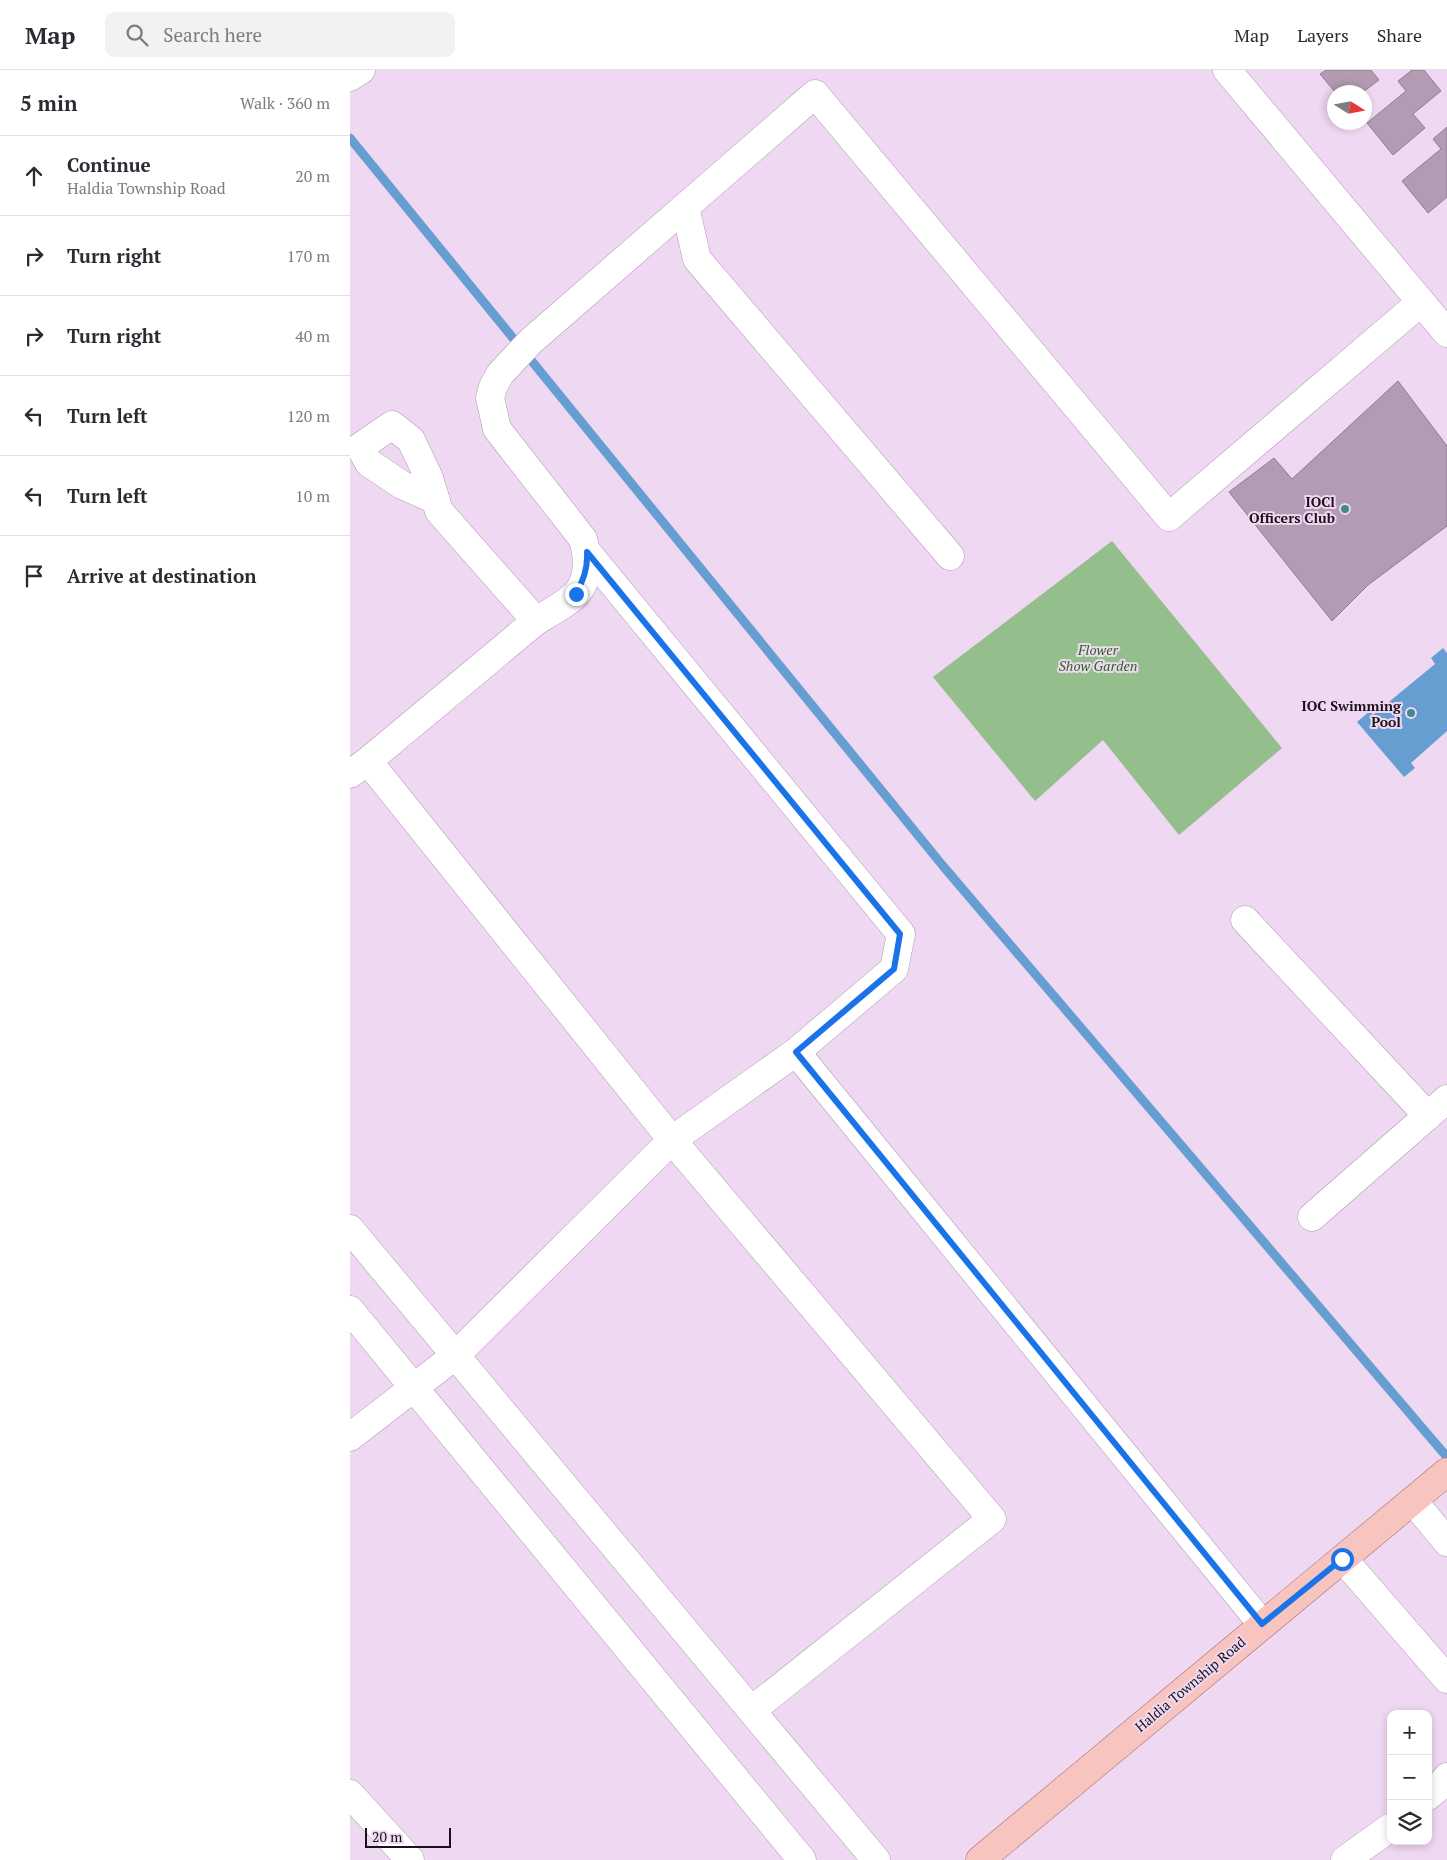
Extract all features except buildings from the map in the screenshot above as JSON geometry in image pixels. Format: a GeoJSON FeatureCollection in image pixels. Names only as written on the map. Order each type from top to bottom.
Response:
{"type":"FeatureCollection","features":[{"type":"Feature","properties":{"kind":"main road","name":"Haldia Township Road"},"geometry":{"type":"LineString","coordinates":[[980,1860],[1440,1477]]}},
{"type":"Feature","properties":{"kind":"street"},"geometry":{"type":"LineString","coordinates":[[350,77],[360,70]]}},
{"type":"Feature","properties":{"kind":"street"},"geometry":{"type":"LineString","coordinates":[[1227,70],[1447,333]]}},
{"type":"Feature","properties":{"kind":"street"},"geometry":{"type":"LineString","coordinates":[[752,1710],[992,1519],[359,767],[536,622],[576,594],[585,577],[587,552],[584,539],[497,429],[490,398],[500,374],[522,350],[685,207],[813,82],[1169,518],[1421,302]]}},
{"type":"Feature","properties":{"kind":"street"},"geometry":{"type":"LineString","coordinates":[[685,207],[697,259],[950,556]]}},
{"type":"Feature","properties":{"kind":"street"},"geometry":{"type":"LineString","coordinates":[[436,500],[439,511],[536,622]]}},
{"type":"Feature","properties":{"kind":"street"},"geometry":{"type":"LineString","coordinates":[[350,1437],[456,1355],[672,1140],[796,1052],[894,969],[900,934],[587,552]]}},
{"type":"Feature","properties":{"kind":"street"},"geometry":{"type":"LineString","coordinates":[[1245,920],[1437,1108],[1312,1217]]}},
{"type":"Feature","properties":{"kind":"street"},"geometry":{"type":"LineString","coordinates":[[796,1052],[1262,1624]]}},
{"type":"Feature","properties":{"kind":"street"},"geometry":{"type":"LineString","coordinates":[[350,1229],[876,1860]]}},
{"type":"Feature","properties":{"kind":"street"},"geometry":{"type":"LineString","coordinates":[[350,1310],[802,1860]]}},
{"type":"Feature","properties":{"kind":"street"},"geometry":{"type":"LineString","coordinates":[[1413,1501],[1447,1542]]}},
{"type":"Feature","properties":{"kind":"street"},"geometry":{"type":"LineString","coordinates":[[1342,1559],[1447,1679]]}},
{"type":"Feature","properties":{"kind":"street"},"geometry":{"type":"LineString","coordinates":[[1432,1793],[1447,1776]]}},
{"type":"Feature","properties":{"kind":"street"},"geometry":{"type":"LineString","coordinates":[[350,1794],[410,1860]]}},
{"type":"Feature","properties":{"kind":"street"},"geometry":{"type":"LineString","coordinates":[[1346,1860],[1387,1830]]}},
{"type":"Feature","properties":{"kind":"green space","name":"Flower Show Garden"},"geometry":{"type":"Polygon","coordinates":[[[1112,541],[1282,748],[1179,835],[1103,740],[1035,801],[933,677],[1112,541]]]}},
{"type":"Feature","properties":{"kind":"water","name":"IOC Swimming Pool"},"geometry":{"type":"Polygon","coordinates":[[[1443,648],[1447,653],[1447,731],[1411,763],[1415,768],[1404,777],[1357,722],[1370,711],[1373,715],[1435,664],[1431,658],[1443,648]]]}},
{"type":"Feature","properties":{"kind":"waterway"},"geometry":{"type":"LineString","coordinates":[[350,138],[943,866],[1447,1457]]}},
{"type":"Feature","properties":{"kind":"place","name":"IOCl Officers Club"},"geometry":{"type":"Point","coordinates":[1345,509]}},
{"type":"Feature","properties":{"kind":"place","name":"IOC Swimming Pool"},"geometry":{"type":"Point","coordinates":[1411,713]}},
{"type":"Feature","properties":{"kind":"route"},"geometry":{"type":"LineString","coordinates":[[576,594],[585,577],[587,552],[900,934],[894,969],[796,1052],[1262,1624],[1342,1559]]}}]}
